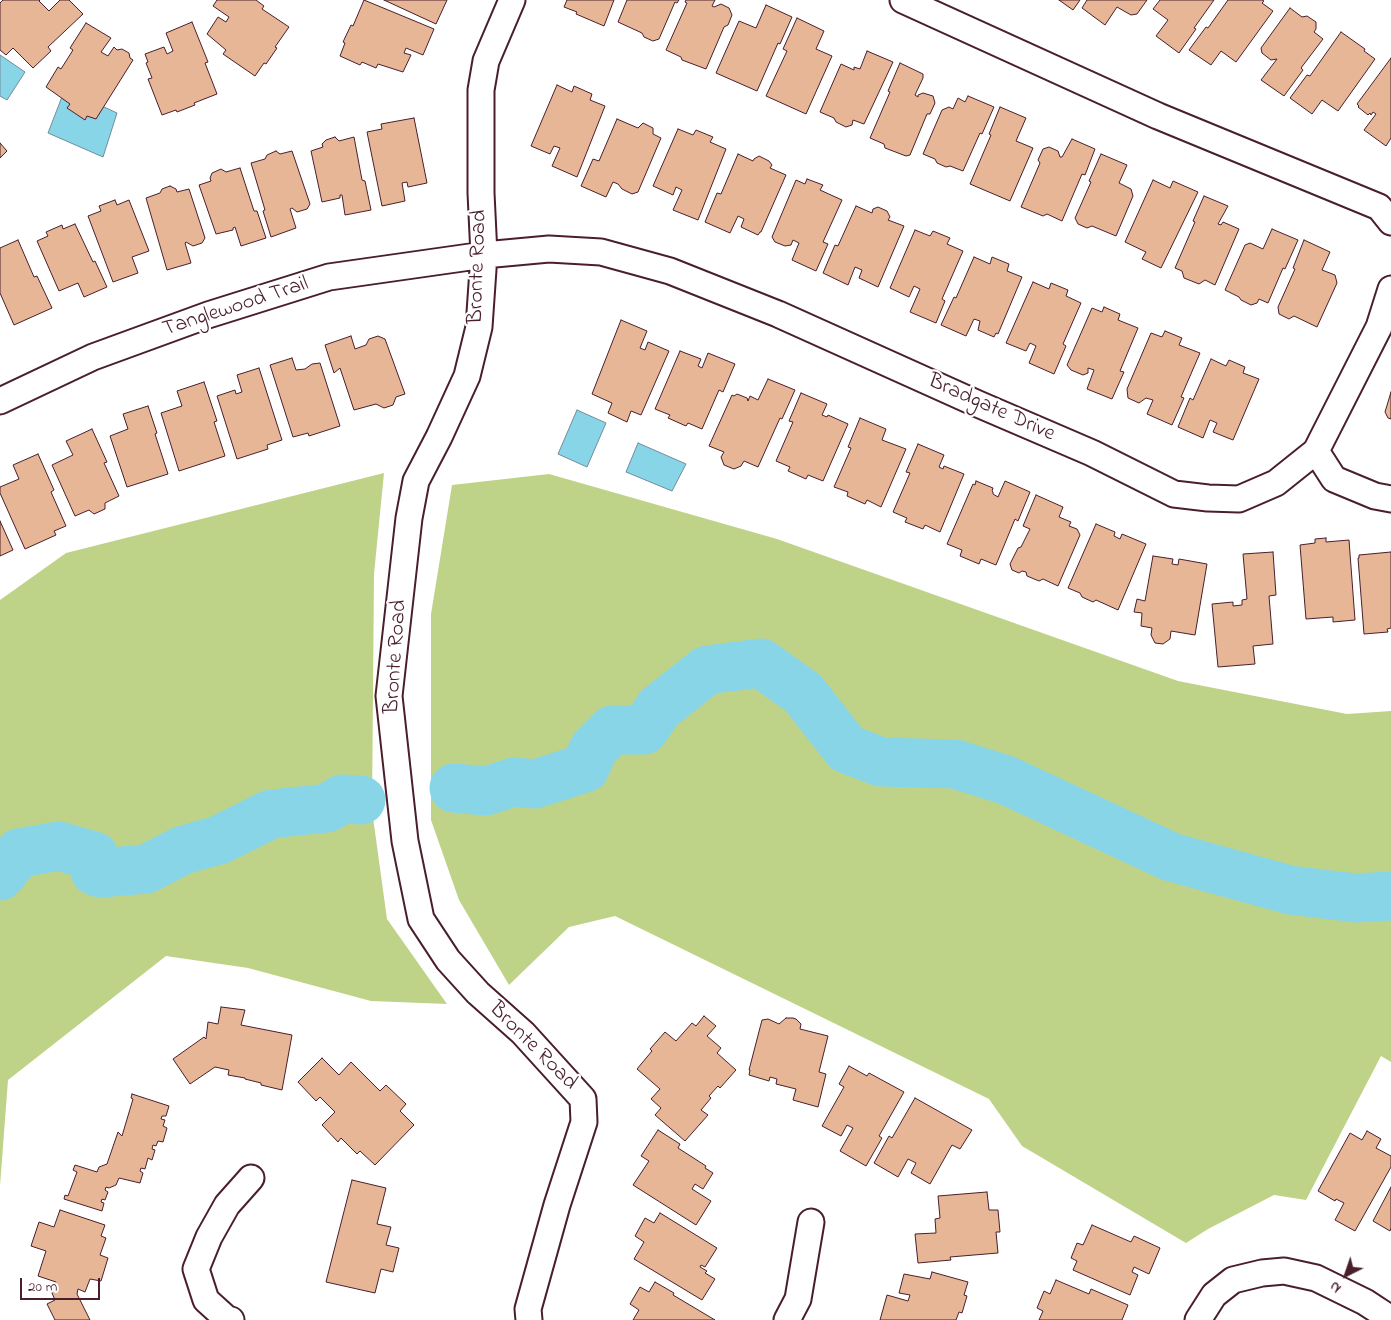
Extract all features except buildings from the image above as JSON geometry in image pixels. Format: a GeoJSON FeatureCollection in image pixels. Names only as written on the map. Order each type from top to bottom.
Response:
{"type":"FeatureCollection","features":[{"type":"Feature","properties":{"kind":"street","name":"Bronte Road"},"geometry":{"type":"LineString","coordinates":[[512,0],[486,61],[482,90],[481,193],[484,255],[479,327],[467,376],[416,481],[409,518],[389,696],[405,841],[421,919],[448,960],[478,993],[523,1033],[583,1099],[584,1122],[528,1310],[529,1320]]}},
{"type":"Feature","properties":{"kind":"street"},"geometry":{"type":"LineString","coordinates":[[903,0],[1158,116],[1379,208],[1391,222]]}},
{"type":"Feature","properties":{"kind":"street","name":"Bradgate Drive"},"geometry":{"type":"LineString","coordinates":[[484,255],[549,249],[601,252],[670,271],[778,314],[969,400],[1092,452],[1174,494],[1208,498],[1240,499],[1276,483],[1316,451],[1379,327],[1391,289]]}},
{"type":"Feature","properties":{"kind":"street","name":"Tanglewood Trail"},"geometry":{"type":"LineString","coordinates":[[0,400],[93,357],[208,315],[328,277],[484,255]]}},
{"type":"Feature","properties":{"kind":"street"},"geometry":{"type":"LineString","coordinates":[[1316,451],[1334,479],[1375,496],[1391,499]]}},
{"type":"Feature","properties":{"kind":"street"},"geometry":{"type":"LineString","coordinates":[[230,1320],[206,1300],[196,1269],[209,1237],[227,1205],[251,1178]]}},
{"type":"Feature","properties":{"kind":"street"},"geometry":{"type":"LineString","coordinates":[[787,1320],[798,1299],[811,1222]]}},
{"type":"Feature","properties":{"kind":"street"},"geometry":{"type":"LineString","coordinates":[[1198,1320],[1214,1295],[1233,1280],[1262,1273],[1284,1271],[1316,1278],[1365,1302],[1391,1319]]}},
{"type":"Feature","properties":{"kind":"green space"},"geometry":{"type":"Polygon","coordinates":[[[384,473],[374,574],[372,810],[387,919],[447,1004],[371,1001],[248,968],[166,956],[8,1080],[0,1186],[0,600],[66,553],[384,473]]]}},
{"type":"Feature","properties":{"kind":"green space"},"geometry":{"type":"Polygon","coordinates":[[[549,474],[777,539],[1178,681],[1347,714],[1391,711],[1391,1062],[1381,1056],[1306,1200],[1274,1195],[1208,1229],[1186,1243],[1022,1146],[989,1099],[615,916],[569,927],[509,985],[459,900],[431,820],[431,614],[452,485],[549,474]]]}},
{"type":"Feature","properties":{"kind":"water"},"geometry":{"type":"Polygon","coordinates":[[[0,55],[25,72],[7,100],[0,96],[0,55]]]}},
{"type":"Feature","properties":{"kind":"water"},"geometry":{"type":"Polygon","coordinates":[[[65,89],[117,113],[103,157],[48,133],[65,89]]]}},
{"type":"Feature","properties":{"kind":"water"},"geometry":{"type":"Polygon","coordinates":[[[577,410],[606,423],[587,467],[558,454],[577,410]]]}},
{"type":"Feature","properties":{"kind":"water"},"geometry":{"type":"Polygon","coordinates":[[[638,443],[686,464],[672,491],[626,472],[638,443]]]}},
{"type":"Feature","properties":{"kind":"waterway"},"geometry":{"type":"LineString","coordinates":[[454,788],[486,791],[514,782],[535,784],[585,768],[594,748],[612,730],[644,730],[659,708],[707,670],[761,663],[803,693],[847,749],[881,762],[955,764],[1006,780],[1171,857],[1290,890],[1356,898],[1391,896]]}},
{"type":"Feature","properties":{"kind":"waterway"},"geometry":{"type":"LineString","coordinates":[[0,876],[19,853],[59,846],[94,856],[95,871],[100,873],[146,869],[183,850],[219,840],[271,814],[327,808],[342,799],[361,800]]}}]}
